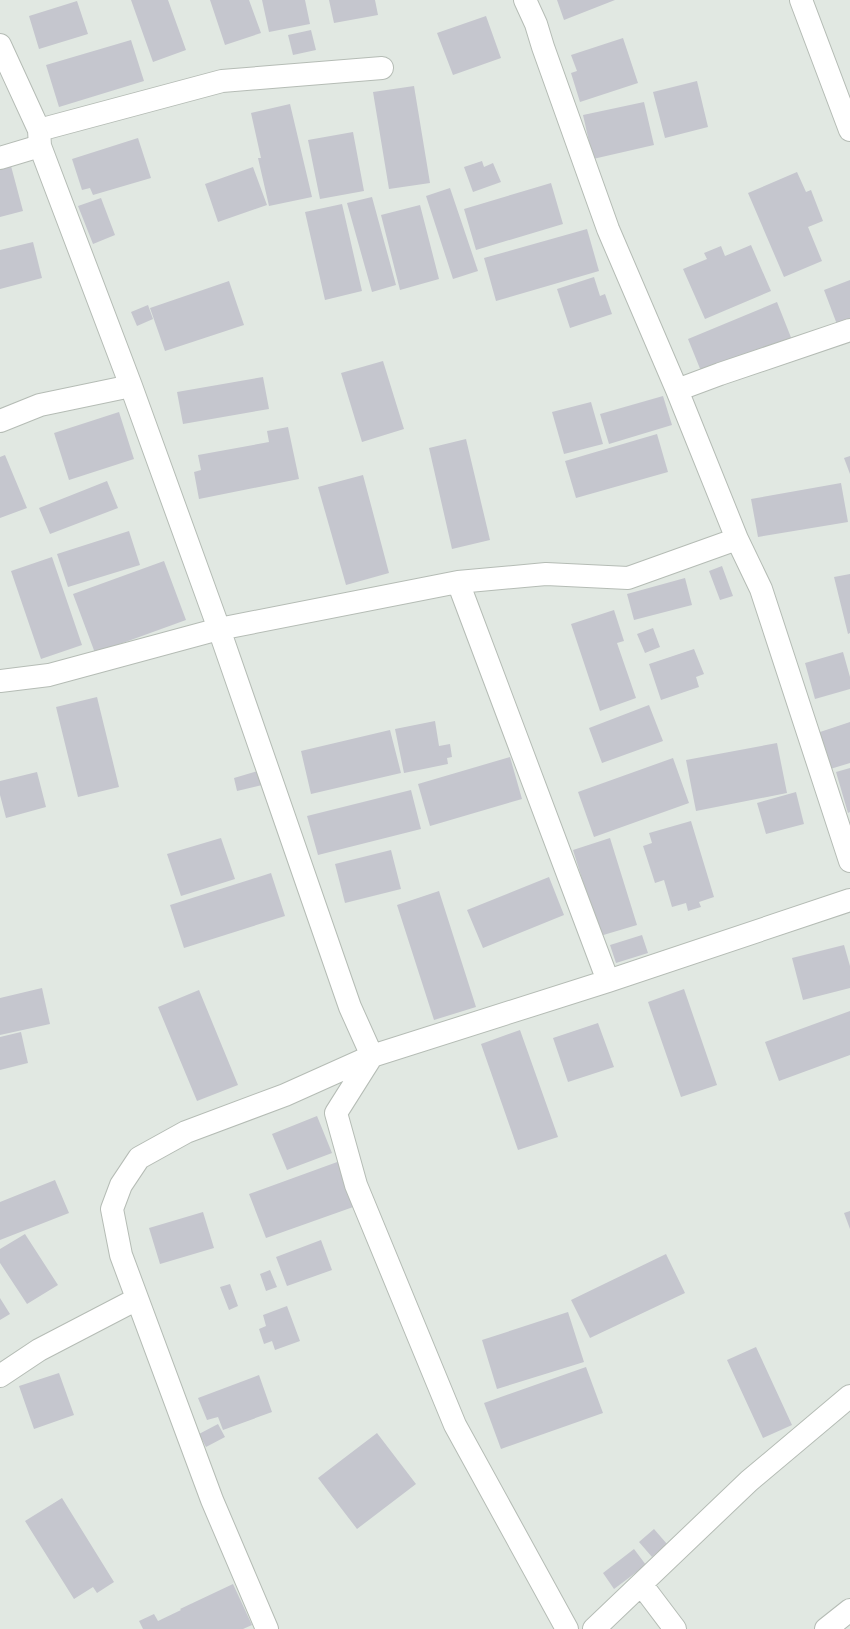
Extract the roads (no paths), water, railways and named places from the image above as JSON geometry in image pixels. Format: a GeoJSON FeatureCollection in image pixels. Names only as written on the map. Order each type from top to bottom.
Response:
{"type":"FeatureCollection","features":[{"type":"Feature","properties":{"kind":"street"},"geometry":{"type":"LineString","coordinates":[[525,0],[536,24],[608,229],[677,390],[737,539],[761,589],[850,861]]}},
{"type":"Feature","properties":{"kind":"street"},"geometry":{"type":"LineString","coordinates":[[801,0],[850,130]]}},
{"type":"Feature","properties":{"kind":"street"},"geometry":{"type":"LineString","coordinates":[[0,45],[40,138],[219,629],[350,1007],[372,1056]]}},
{"type":"Feature","properties":{"kind":"street"},"geometry":{"type":"LineString","coordinates":[[0,158],[40,138],[222,81],[382,68]]}},
{"type":"Feature","properties":{"kind":"street"},"geometry":{"type":"LineString","coordinates":[[677,390],[850,330]]}},
{"type":"Feature","properties":{"kind":"street"},"geometry":{"type":"LineString","coordinates":[[0,421],[40,405],[131,386]]}},
{"type":"Feature","properties":{"kind":"street"},"geometry":{"type":"LineString","coordinates":[[0,681],[49,675],[219,629],[458,582],[546,574],[628,578],[737,539]]}},
{"type":"Feature","properties":{"kind":"street"},"geometry":{"type":"LineString","coordinates":[[458,582],[608,981]]}},
{"type":"Feature","properties":{"kind":"street"},"geometry":{"type":"LineString","coordinates":[[267,1629],[212,1500],[121,1255],[112,1208],[121,1185],[139,1158],[186,1132],[285,1095],[372,1056],[608,981],[850,900]]}},
{"type":"Feature","properties":{"kind":"street"},"geometry":{"type":"LineString","coordinates":[[372,1056],[336,1113],[356,1185],[455,1425],[567,1629]]}},
{"type":"Feature","properties":{"kind":"street"},"geometry":{"type":"LineString","coordinates":[[0,1376],[38,1350],[137,1299]]}},
{"type":"Feature","properties":{"kind":"street"},"geometry":{"type":"LineString","coordinates":[[594,1629],[749,1481],[850,1396]]}},
{"type":"Feature","properties":{"kind":"street"},"geometry":{"type":"LineString","coordinates":[[641,1584],[675,1629]]}},
{"type":"Feature","properties":{"kind":"street"},"geometry":{"type":"LineString","coordinates":[[826,1629],[850,1610]]}}]}
